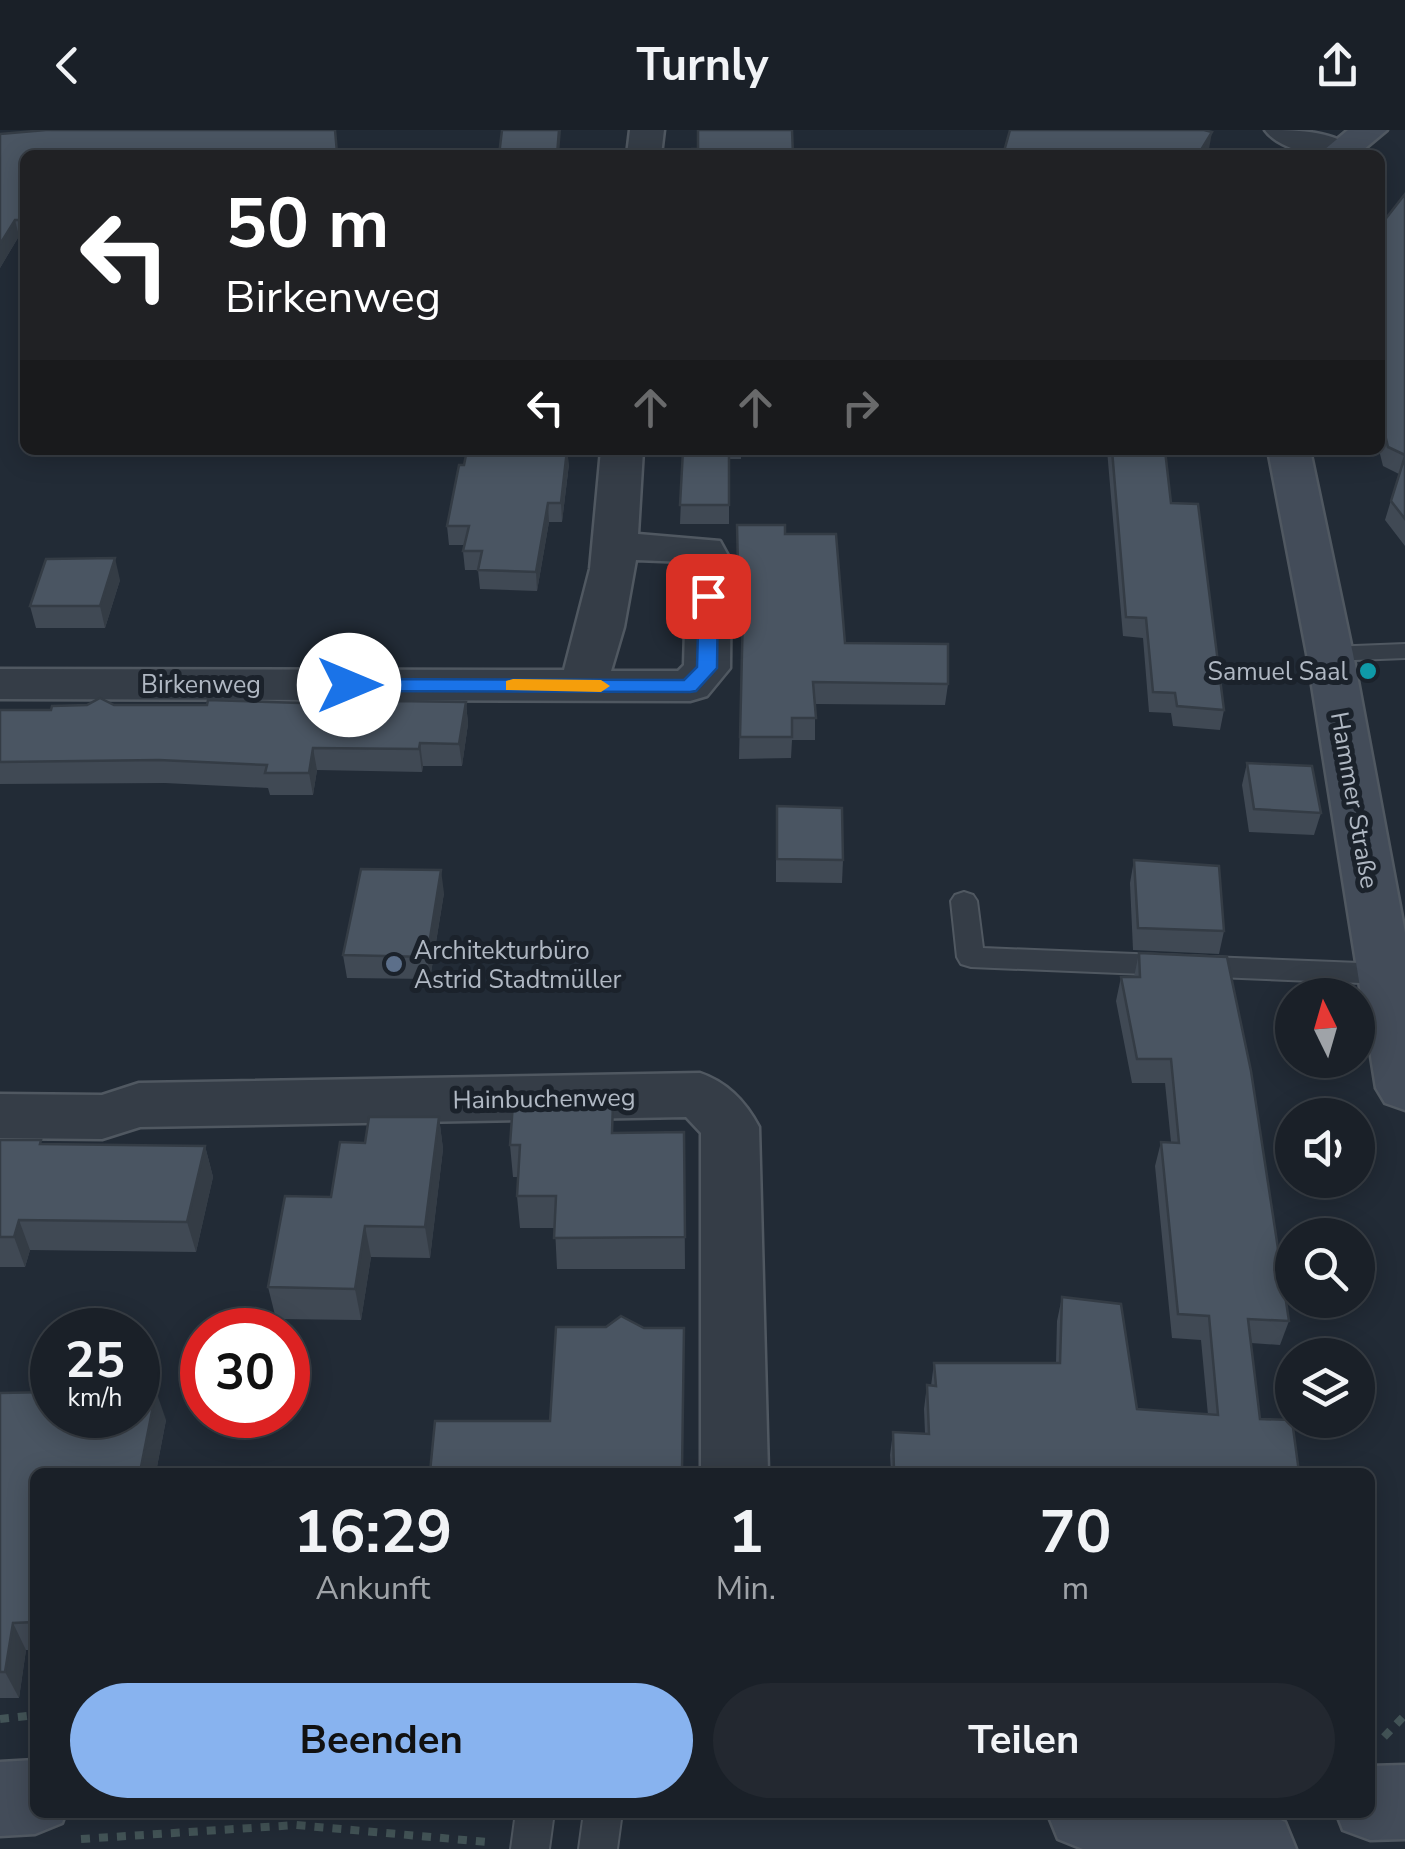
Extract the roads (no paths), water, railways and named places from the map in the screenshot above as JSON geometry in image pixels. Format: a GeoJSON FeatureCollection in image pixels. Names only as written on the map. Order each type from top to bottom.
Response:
{"type":"FeatureCollection","features":[{"type":"Feature","properties":{"kind":"main road"},"geometry":{"type":"LineString","coordinates":[[1341,150],[1370,130]]}},
{"type":"Feature","properties":{"kind":"main road","name":"Hammer Straße"},"geometry":{"type":"LineString","coordinates":[[1290,455],[1330,654],[1405,1088]]}},
{"type":"Feature","properties":{"kind":"main road"},"geometry":{"type":"LineString","coordinates":[[0,1799],[30,1812]]}},
{"type":"Feature","properties":{"kind":"main road"},"geometry":{"type":"LineString","coordinates":[[1375,1803],[1405,1802]]}},
{"type":"Feature","properties":{"kind":"main road"},"geometry":{"type":"LineString","coordinates":[[1159,1818],[1258,1849]]}},
{"type":"Feature","properties":{"kind":"street"},"geometry":{"type":"LineString","coordinates":[[1282,130],[1330,150]]}},
{"type":"Feature","properties":{"kind":"street"},"geometry":{"type":"LineString","coordinates":[[582,686],[593,657],[619,546],[622,455]]}},
{"type":"Feature","properties":{"kind":"street","name":"Birkenweg"},"geometry":{"type":"LineString","coordinates":[[0,684],[690,686],[707,668],[709,561],[704,550],[619,546]]}},
{"type":"Feature","properties":{"kind":"street","name":"Hainbuchenweg"},"geometry":{"type":"LineString","coordinates":[[0,1116],[102,1117],[139,1104],[700,1095],[730,1127],[735,1468]]}},
{"type":"Feature","properties":{"kind":"lane"},"geometry":{"type":"LineString","coordinates":[[1330,654],[1405,651]]}},
{"type":"Feature","properties":{"kind":"lane"},"geometry":{"type":"LineString","coordinates":[[964,901],[971,957],[1385,974]]}},
{"type":"Feature","properties":{"kind":"lane"},"geometry":{"type":"LineString","coordinates":[[598,1849],[602,1818]]}},
{"type":"Feature","properties":{"kind":"place","name":"Samuel Saal"},"geometry":{"type":"Point","coordinates":[1368,671]}},
{"type":"Feature","properties":{"kind":"place","name":"Architekturbüro Astrid Stadtmüller"},"geometry":{"type":"Point","coordinates":[394,964]}}]}
